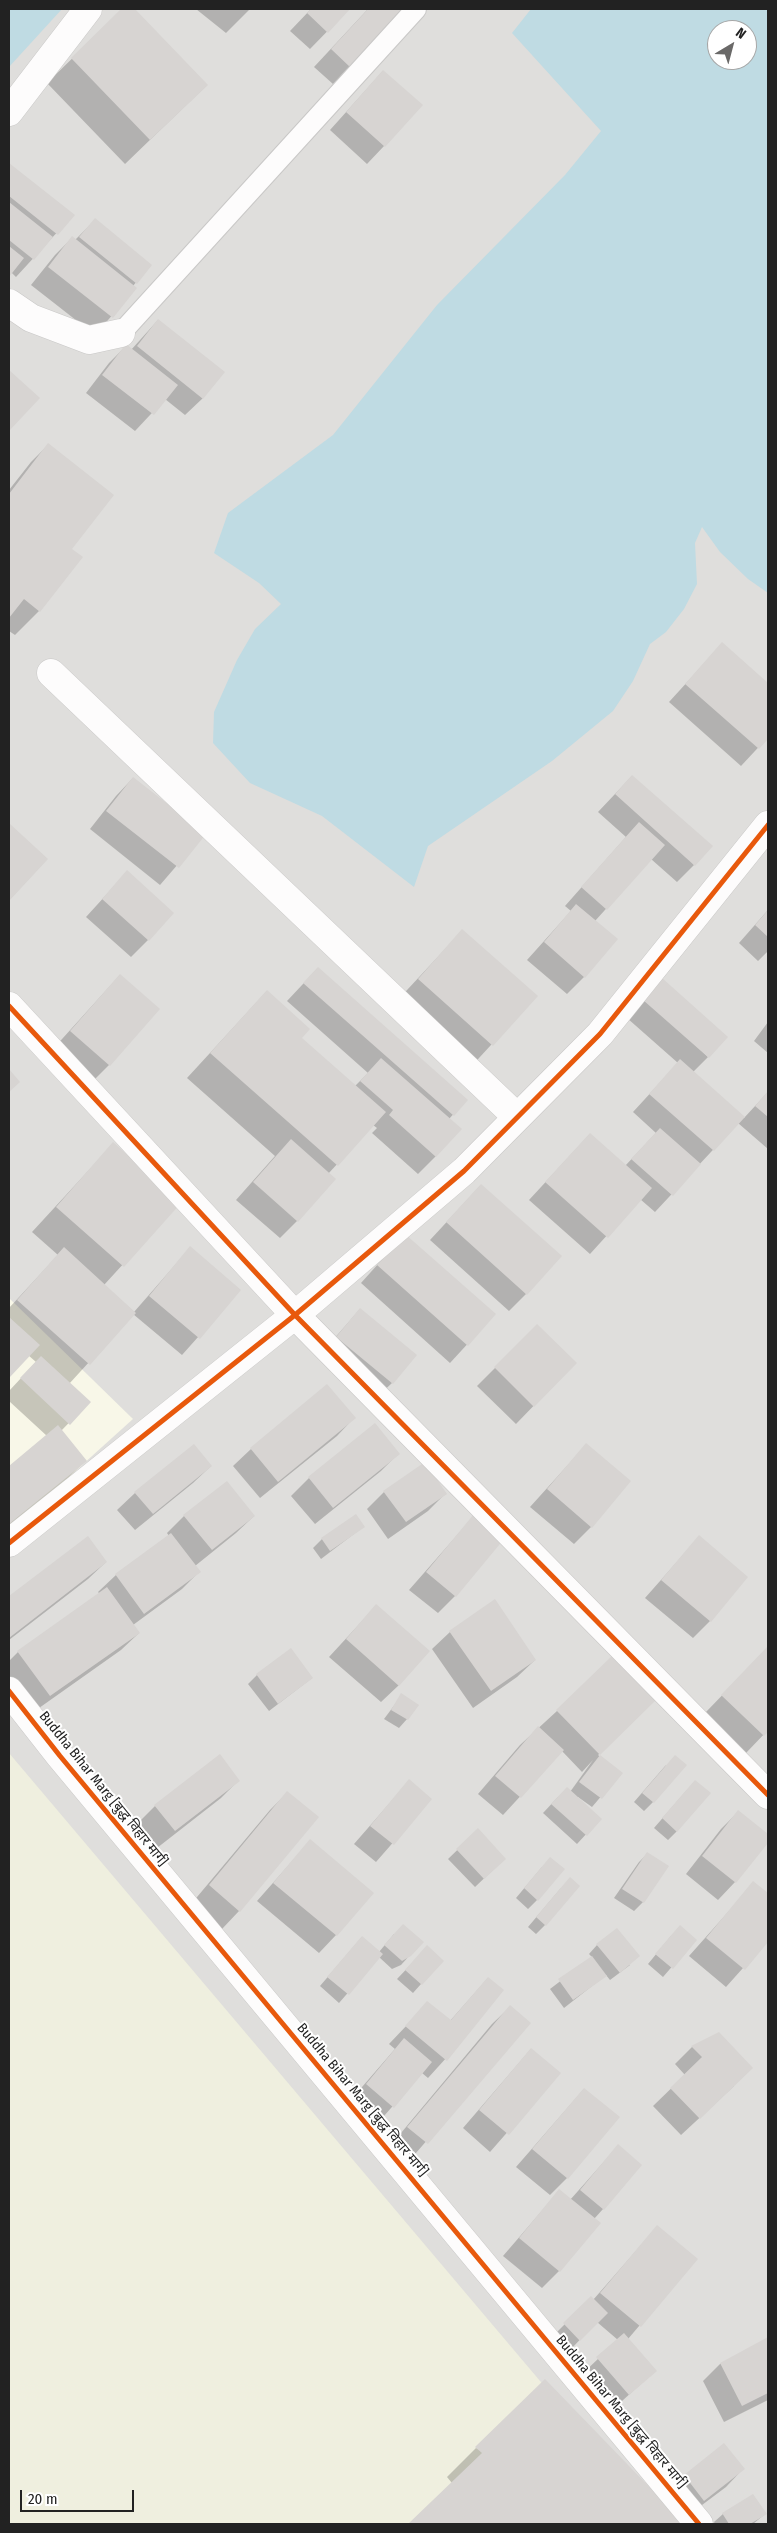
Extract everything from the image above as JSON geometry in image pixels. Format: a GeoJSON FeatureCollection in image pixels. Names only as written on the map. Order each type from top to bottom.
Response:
{"type":"FeatureCollection","features":[{"type":"Feature","properties":{"kind":"street"},"geometry":{"type":"LineString","coordinates":[[9,112],[88,9]]}},
{"type":"Feature","properties":{"kind":"street"},"geometry":{"type":"LineString","coordinates":[[9,303],[31,318],[89,340],[121,333]]}},
{"type":"Feature","properties":{"kind":"street"},"geometry":{"type":"LineString","coordinates":[[51,673],[517,1118]]}},
{"type":"Feature","properties":{"kind":"street"},"geometry":{"type":"LineString","coordinates":[[9,1543],[295,1315],[464,1171],[600,1034],[768,825]]}},
{"type":"Feature","properties":{"kind":"street"},"geometry":{"type":"LineString","coordinates":[[9,1006],[295,1315],[768,1795]]}},
{"type":"Feature","properties":{"kind":"street","name":"Buddha Bihar Marg [बुद्ध विहार मार्ग]"},"geometry":{"type":"LineString","coordinates":[[9,1691],[60,1756],[698,2524]]}},
{"type":"Feature","properties":{"kind":"lane"},"geometry":{"type":"LineString","coordinates":[[121,333],[416,9]]}},
{"type":"Feature","properties":{"kind":"shaded area"},"geometry":{"type":"Polygon","coordinates":[[[9,9],[768,9],[768,2524],[9,2524],[9,9]]]}},
{"type":"Feature","properties":{"kind":"shaded area"},"geometry":{"type":"Polygon","coordinates":[[[9,1298],[133,1419],[9,1531],[9,1298]]]}},
{"type":"Feature","properties":{"kind":"green space"},"geometry":{"type":"Polygon","coordinates":[[[9,1753],[661,2524],[9,2524],[9,1753]]]}},
{"type":"Feature","properties":{"kind":"water"},"geometry":{"type":"Polygon","coordinates":[[[9,9],[62,9],[9,67],[9,9]]]}},
{"type":"Feature","properties":{"kind":"water"},"geometry":{"type":"Polygon","coordinates":[[[531,9],[768,9],[768,593],[748,579],[720,552],[702,527],[695,543],[697,584],[684,609],[666,632],[650,644],[633,681],[613,711],[552,761],[428,846],[414,887],[322,816],[250,783],[213,743],[214,712],[237,660],[255,629],[281,604],[259,583],[214,553],[228,513],[333,435],[437,305],[565,175],[601,131],[512,33],[531,9]]]}},
{"type":"Feature","properties":{"kind":"building"},"geometry":{"type":"Polygon","coordinates":[[[121,9],[135,9],[208,85],[150,140],[71,58],[121,9]]]}},
{"type":"Feature","properties":{"kind":"building"},"geometry":{"type":"Polygon","coordinates":[[[311,9],[350,9],[328,33],[307,13],[311,9]]]}},
{"type":"Feature","properties":{"kind":"building"},"geometry":{"type":"Polygon","coordinates":[[[368,9],[405,9],[351,68],[331,49],[368,9]]]}},
{"type":"Feature","properties":{"kind":"building"},"geometry":{"type":"Polygon","coordinates":[[[383,70],[423,105],[385,147],[346,112],[383,70]]]}},
{"type":"Feature","properties":{"kind":"building"},"geometry":{"type":"Polygon","coordinates":[[[9,163],[75,215],[58,235],[9,196],[9,163]]]}},
{"type":"Feature","properties":{"kind":"building"},"geometry":{"type":"Polygon","coordinates":[[[9,202],[53,237],[34,260],[9,240],[9,202]]]}},
{"type":"Feature","properties":{"kind":"building"},"geometry":{"type":"Polygon","coordinates":[[[95,218],[152,265],[137,284],[79,237],[95,218]]]}},
{"type":"Feature","properties":{"kind":"building"},"geometry":{"type":"Polygon","coordinates":[[[72,236],[137,288],[113,318],[48,267],[72,236]]]}},
{"type":"Feature","properties":{"kind":"building"},"geometry":{"type":"Polygon","coordinates":[[[9,246],[24,258],[9,277],[9,246]]]}},
{"type":"Feature","properties":{"kind":"building"},"geometry":{"type":"Polygon","coordinates":[[[158,319],[225,372],[203,399],[137,346],[158,319]]]}},
{"type":"Feature","properties":{"kind":"building"},"geometry":{"type":"Polygon","coordinates":[[[126,344],[178,385],[154,415],[102,375],[126,344]]]}},
{"type":"Feature","properties":{"kind":"building"},"geometry":{"type":"Polygon","coordinates":[[[9,370],[40,398],[9,431],[9,370]]]}},
{"type":"Feature","properties":{"kind":"building"},"geometry":{"type":"Polygon","coordinates":[[[48,443],[114,495],[72,549],[83,557],[40,612],[24,599],[9,618],[9,494],[48,443]]]}},
{"type":"Feature","properties":{"kind":"building"},"geometry":{"type":"Polygon","coordinates":[[[722,642],[768,683],[768,739],[759,749],[685,684],[722,642]]]}},
{"type":"Feature","properties":{"kind":"building"},"geometry":{"type":"Polygon","coordinates":[[[632,775],[713,846],[695,866],[615,794],[632,775]]]}},
{"type":"Feature","properties":{"kind":"building"},"geometry":{"type":"Polygon","coordinates":[[[133,777],[206,834],[179,868],[106,811],[133,777]]]}},
{"type":"Feature","properties":{"kind":"building"},"geometry":{"type":"Polygon","coordinates":[[[639,822],[665,845],[607,910],[581,887],[639,822]]]}},
{"type":"Feature","properties":{"kind":"building"},"geometry":{"type":"Polygon","coordinates":[[[9,825],[48,859],[9,901],[9,825]]]}},
{"type":"Feature","properties":{"kind":"building"},"geometry":{"type":"Polygon","coordinates":[[[127,870],[174,913],[149,941],[102,899],[127,870]]]}},
{"type":"Feature","properties":{"kind":"building"},"geometry":{"type":"Polygon","coordinates":[[[576,904],[618,939],[585,978],[544,942],[576,904]]]}},
{"type":"Feature","properties":{"kind":"building"},"geometry":{"type":"Polygon","coordinates":[[[768,910],[768,937],[755,925],[768,910]]]}},
{"type":"Feature","properties":{"kind":"building"},"geometry":{"type":"Polygon","coordinates":[[[462,929],[538,996],[493,1046],[418,979],[462,929]]]}},
{"type":"Feature","properties":{"kind":"building"},"geometry":{"type":"Polygon","coordinates":[[[318,967],[468,1100],[454,1116],[303,983],[318,967]]]}},
{"type":"Feature","properties":{"kind":"building"},"geometry":{"type":"Polygon","coordinates":[[[120,974],[160,1009],[110,1066],[70,1031],[120,974]]]}},
{"type":"Feature","properties":{"kind":"building"},"geometry":{"type":"Polygon","coordinates":[[[662,978],[728,1037],[709,1058],[643,1000],[662,978]]]}},
{"type":"Feature","properties":{"kind":"building"},"geometry":{"type":"Polygon","coordinates":[[[267,990],[310,1029],[302,1038],[386,1112],[338,1166],[210,1053],[267,990]]]}},
{"type":"Feature","properties":{"kind":"building"},"geometry":{"type":"Polygon","coordinates":[[[381,1058],[462,1129],[436,1157],[389,1115],[393,1110],[360,1081],[381,1058]]]}},
{"type":"Feature","properties":{"kind":"building"},"geometry":{"type":"Polygon","coordinates":[[[680,1059],[745,1117],[714,1151],[649,1094],[680,1059]]]}},
{"type":"Feature","properties":{"kind":"building"},"geometry":{"type":"Polygon","coordinates":[[[9,1069],[20,1082],[9,1092],[9,1069]]]}},
{"type":"Feature","properties":{"kind":"building"},"geometry":{"type":"Polygon","coordinates":[[[768,1091],[768,1117],[755,1106],[768,1091]]]}},
{"type":"Feature","properties":{"kind":"building"},"geometry":{"type":"Polygon","coordinates":[[[660,1128],[701,1164],[673,1196],[631,1159],[660,1128]]]}},
{"type":"Feature","properties":{"kind":"building"},"geometry":{"type":"Polygon","coordinates":[[[590,1133],[652,1188],[608,1238],[545,1182],[590,1133]]]}},
{"type":"Feature","properties":{"kind":"building"},"geometry":{"type":"Polygon","coordinates":[[[291,1139],[336,1179],[298,1222],[253,1182],[291,1139]]]}},
{"type":"Feature","properties":{"kind":"building"},"geometry":{"type":"Polygon","coordinates":[[[113,1142],[181,1203],[124,1267],[56,1207],[113,1142]]]}},
{"type":"Feature","properties":{"kind":"building"},"geometry":{"type":"Polygon","coordinates":[[[481,1184],[562,1256],[527,1295],[446,1222],[481,1184]]]}},
{"type":"Feature","properties":{"kind":"building"},"geometry":{"type":"Polygon","coordinates":[[[405,1234],[496,1314],[468,1346],[377,1265],[405,1234]]]}},
{"type":"Feature","properties":{"kind":"building"},"geometry":{"type":"Polygon","coordinates":[[[190,1246],[241,1290],[200,1339],[149,1296],[190,1246]]]}},
{"type":"Feature","properties":{"kind":"building"},"geometry":{"type":"Polygon","coordinates":[[[64,1247],[136,1313],[90,1365],[17,1300],[64,1247]]]}},
{"type":"Feature","properties":{"kind":"building"},"geometry":{"type":"Polygon","coordinates":[[[360,1308],[417,1355],[393,1384],[336,1337],[360,1308]]]}},
{"type":"Feature","properties":{"kind":"building"},"geometry":{"type":"Polygon","coordinates":[[[9,1317],[40,1345],[10,1377],[9,1376],[9,1317]]]}},
{"type":"Feature","properties":{"kind":"building"},"geometry":{"type":"Polygon","coordinates":[[[537,1324],[577,1363],[534,1407],[494,1367],[537,1324]]]}},
{"type":"Feature","properties":{"kind":"building"},"geometry":{"type":"Polygon","coordinates":[[[41,1356],[91,1402],[70,1425],[20,1378],[41,1356]]]}},
{"type":"Feature","properties":{"kind":"building"},"geometry":{"type":"Polygon","coordinates":[[[327,1384],[356,1418],[278,1482],[250,1448],[327,1384]]]}},
{"type":"Feature","properties":{"kind":"building"},"geometry":{"type":"Polygon","coordinates":[[[375,1423],[400,1454],[333,1508],[308,1477],[375,1423]]]}},
{"type":"Feature","properties":{"kind":"building"},"geometry":{"type":"Polygon","coordinates":[[[58,1425],[87,1461],[9,1524],[9,1466],[58,1425]]]}},
{"type":"Feature","properties":{"kind":"building"},"geometry":{"type":"Polygon","coordinates":[[[586,1443],[631,1481],[592,1528],[547,1489],[586,1443]]]}},
{"type":"Feature","properties":{"kind":"building"},"geometry":{"type":"Polygon","coordinates":[[[194,1444],[212,1466],[153,1514],[134,1492],[194,1444]]]}},
{"type":"Feature","properties":{"kind":"building"},"geometry":{"type":"Polygon","coordinates":[[[425,1462],[447,1494],[406,1522],[383,1491],[425,1462]]]}},
{"type":"Feature","properties":{"kind":"building"},"geometry":{"type":"Polygon","coordinates":[[[227,1481],[255,1516],[212,1550],[183,1515],[227,1481]]]}},
{"type":"Feature","properties":{"kind":"building"},"geometry":{"type":"Polygon","coordinates":[[[356,1514],[365,1527],[330,1551],[321,1538],[356,1514]]]}},
{"type":"Feature","properties":{"kind":"building"},"geometry":{"type":"Polygon","coordinates":[[[474,1514],[504,1539],[456,1597],[426,1572],[474,1514]]]}},
{"type":"Feature","properties":{"kind":"building"},"geometry":{"type":"Polygon","coordinates":[[[171,1533],[201,1572],[144,1614],[115,1574],[171,1533]]]}},
{"type":"Feature","properties":{"kind":"building"},"geometry":{"type":"Polygon","coordinates":[[[699,1535],[748,1577],[711,1622],[661,1580],[699,1535]]]}},
{"type":"Feature","properties":{"kind":"building"},"geometry":{"type":"Polygon","coordinates":[[[88,1536],[107,1562],[9,1638],[9,1596],[88,1536]]]}},
{"type":"Feature","properties":{"kind":"building"},"geometry":{"type":"Polygon","coordinates":[[[107,1587],[140,1633],[50,1696],[17,1651],[107,1587]]]}},
{"type":"Feature","properties":{"kind":"building"},"geometry":{"type":"Polygon","coordinates":[[[495,1599],[536,1660],[491,1691],[449,1631],[495,1599]]]}},
{"type":"Feature","properties":{"kind":"building"},"geometry":{"type":"Polygon","coordinates":[[[376,1604],[430,1651],[399,1686],[346,1639],[376,1604]]]}},
{"type":"Feature","properties":{"kind":"building"},"geometry":{"type":"Polygon","coordinates":[[[768,1646],[768,1732],[764,1736],[721,1695],[768,1646]]]}},
{"type":"Feature","properties":{"kind":"building"},"geometry":{"type":"Polygon","coordinates":[[[291,1648],[313,1678],[278,1704],[256,1674],[291,1648]]]}},
{"type":"Feature","properties":{"kind":"building"},"geometry":{"type":"Polygon","coordinates":[[[613,1655],[656,1700],[600,1755],[556,1710],[613,1655]]]}},
{"type":"Feature","properties":{"kind":"building"},"geometry":{"type":"Polygon","coordinates":[[[401,1693],[419,1705],[408,1720],[391,1710],[401,1693]]]}},
{"type":"Feature","properties":{"kind":"building"},"geometry":{"type":"Polygon","coordinates":[[[538,1726],[564,1750],[521,1798],[495,1776],[538,1726]]]}},
{"type":"Feature","properties":{"kind":"building"},"geometry":{"type":"Polygon","coordinates":[[[220,1754],[240,1781],[175,1831],[154,1805],[220,1754]]]}},
{"type":"Feature","properties":{"kind":"building"},"geometry":{"type":"Polygon","coordinates":[[[600,1755],[623,1773],[602,1799],[579,1782],[600,1755]]]}},
{"type":"Feature","properties":{"kind":"building"},"geometry":{"type":"Polygon","coordinates":[[[675,1755],[687,1765],[654,1803],[642,1793],[675,1755]]]}},
{"type":"Feature","properties":{"kind":"building"},"geometry":{"type":"Polygon","coordinates":[[[409,1779],[432,1799],[394,1845],[370,1826],[409,1779]]]}},
{"type":"Feature","properties":{"kind":"building"},"geometry":{"type":"Polygon","coordinates":[[[695,1780],[711,1793],[677,1832],[662,1818],[695,1780]]]}},
{"type":"Feature","properties":{"kind":"building"},"geometry":{"type":"Polygon","coordinates":[[[567,1787],[602,1819],[587,1836],[551,1804],[567,1787]]]}},
{"type":"Feature","properties":{"kind":"building"},"geometry":{"type":"Polygon","coordinates":[[[287,1791],[319,1817],[240,1912],[209,1885],[287,1791]]]}},
{"type":"Feature","properties":{"kind":"building"},"geometry":{"type":"Polygon","coordinates":[[[738,1810],[768,1834],[768,1843],[736,1883],[702,1856],[738,1810]]]}},
{"type":"Feature","properties":{"kind":"building"},"geometry":{"type":"Polygon","coordinates":[[[478,1828],[506,1859],[484,1879],[456,1849],[478,1828]]]}},
{"type":"Feature","properties":{"kind":"building"},"geometry":{"type":"Polygon","coordinates":[[[310,1839],[374,1893],[337,1936],[273,1883],[310,1839]]]}},
{"type":"Feature","properties":{"kind":"building"},"geometry":{"type":"Polygon","coordinates":[[[647,1852],[669,1866],[644,1903],[622,1889],[647,1852]]]}},
{"type":"Feature","properties":{"kind":"building"},"geometry":{"type":"Polygon","coordinates":[[[550,1857],[565,1869],[538,1901],[524,1888],[550,1857]]]}},
{"type":"Feature","properties":{"kind":"building"},"geometry":{"type":"Polygon","coordinates":[[[570,1877],[580,1886],[546,1926],[536,1917],[570,1877]]]}},
{"type":"Feature","properties":{"kind":"building"},"geometry":{"type":"Polygon","coordinates":[[[753,1881],[768,1893],[768,1942],[745,1970],[706,1938],[753,1881]]]}},
{"type":"Feature","properties":{"kind":"building"},"geometry":{"type":"Polygon","coordinates":[[[403,1924],[424,1942],[411,1956],[402,1961],[384,1945],[403,1924]]]}},
{"type":"Feature","properties":{"kind":"building"},"geometry":{"type":"Polygon","coordinates":[[[680,1925],[697,1940],[673,1969],[655,1954],[680,1925]]]}},
{"type":"Feature","properties":{"kind":"building"},"geometry":{"type":"Polygon","coordinates":[[[617,1928],[640,1956],[620,1973],[596,1944],[617,1928]]]}},
{"type":"Feature","properties":{"kind":"building"},"geometry":{"type":"Polygon","coordinates":[[[362,1936],[383,1954],[349,1995],[327,1977],[362,1936]]]}},
{"type":"Feature","properties":{"kind":"building"},"geometry":{"type":"Polygon","coordinates":[[[427,1945],[444,1961],[422,1985],[405,1970],[427,1945]]]}},
{"type":"Feature","properties":{"kind":"building"},"geometry":{"type":"Polygon","coordinates":[[[592,1956],[607,1976],[573,2000],[558,1979],[592,1956]]]}},
{"type":"Feature","properties":{"kind":"building"},"geometry":{"type":"Polygon","coordinates":[[[488,1977],[504,1990],[447,2061],[405,2026],[427,2001],[451,2020],[488,1977]]]}},
{"type":"Feature","properties":{"kind":"building"},"geometry":{"type":"Polygon","coordinates":[[[510,2005],[531,2023],[428,2144],[407,2127],[510,2005]]]}},
{"type":"Feature","properties":{"kind":"building"},"geometry":{"type":"Polygon","coordinates":[[[719,2032],[753,2068],[700,2119],[670,2088],[702,2057],[691,2046],[719,2032]]]}},
{"type":"Feature","properties":{"kind":"building"},"geometry":{"type":"Polygon","coordinates":[[[404,2038],[432,2062],[394,2108],[366,2084],[404,2038]]]}},
{"type":"Feature","properties":{"kind":"building"},"geometry":{"type":"Polygon","coordinates":[[[531,2048],[561,2073],[509,2135],[479,2110],[531,2048]]]}},
{"type":"Feature","properties":{"kind":"building"},"geometry":{"type":"Polygon","coordinates":[[[584,2088],[620,2117],[568,2179],[532,2149],[584,2088]]]}},
{"type":"Feature","properties":{"kind":"building"},"geometry":{"type":"Polygon","coordinates":[[[618,2144],[642,2165],[604,2210],[580,2190],[618,2144]]]}},
{"type":"Feature","properties":{"kind":"building"},"geometry":{"type":"Polygon","coordinates":[[[559,2189],[601,2223],[560,2272],[519,2238],[559,2189]]]}},
{"type":"Feature","properties":{"kind":"building"},"geometry":{"type":"Polygon","coordinates":[[[657,2225],[698,2259],[641,2327],[600,2293],[657,2225]]]}},
{"type":"Feature","properties":{"kind":"building"},"geometry":{"type":"Polygon","coordinates":[[[591,2296],[608,2313],[580,2341],[563,2323],[591,2296]]]}},
{"type":"Feature","properties":{"kind":"building"},"geometry":{"type":"Polygon","coordinates":[[[624,2333],[657,2371],[629,2395],[596,2357],[624,2333]]]}},
{"type":"Feature","properties":{"kind":"building"},"geometry":{"type":"Polygon","coordinates":[[[768,2337],[768,2393],[742,2406],[720,2363],[768,2337]]]}},
{"type":"Feature","properties":{"kind":"building"},"geometry":{"type":"Polygon","coordinates":[[[545,2379],[685,2524],[408,2524],[482,2453],[475,2447],[545,2379]]]}},
{"type":"Feature","properties":{"kind":"building"},"geometry":{"type":"Polygon","coordinates":[[[724,2443],[745,2469],[704,2501],[684,2475],[724,2443]]]}},
{"type":"Feature","properties":{"kind":"building"},"geometry":{"type":"Polygon","coordinates":[[[753,2494],[767,2514],[750,2524],[729,2524],[722,2513],[753,2494]]]}},
{"type":"Feature","properties":{"kind":"cycle path"},"geometry":{"type":"LineString","coordinates":[[9,1543],[295,1315],[464,1171],[600,1034],[768,825]]}},
{"type":"Feature","properties":{"kind":"cycle path"},"geometry":{"type":"LineString","coordinates":[[9,1006],[295,1315],[768,1795]]}},
{"type":"Feature","properties":{"kind":"cycle path"},"geometry":{"type":"LineString","coordinates":[[9,1691],[60,1756],[699,2524]]}}]}
